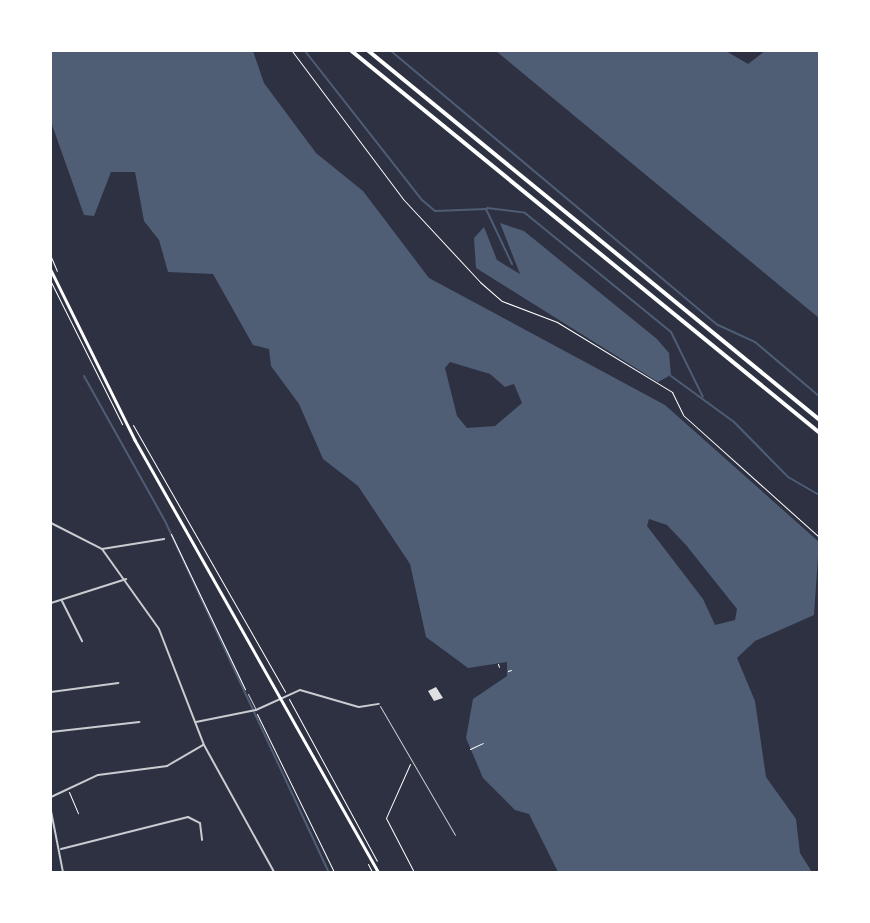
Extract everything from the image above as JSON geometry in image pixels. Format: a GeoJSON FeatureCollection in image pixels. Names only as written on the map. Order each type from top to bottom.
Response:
{"type":"FeatureCollection","features":[{"type":"Feature","properties":{"kind":"highway"},"geometry":{"type":"LineString","coordinates":[[352,51],[819,432]]}},
{"type":"Feature","properties":{"kind":"highway"},"geometry":{"type":"LineString","coordinates":[[369,51],[819,419]]}},
{"type":"Feature","properties":{"kind":"main road"},"geometry":{"type":"LineString","coordinates":[[51,270],[135,440],[378,872]]}},
{"type":"Feature","properties":{"kind":"street"},"geometry":{"type":"LineString","coordinates":[[51,523],[102,549],[126,579],[171,649],[204,744],[274,872]]}},
{"type":"Feature","properties":{"kind":"street"},"geometry":{"type":"LineString","coordinates":[[102,549],[164,539]]}},
{"type":"Feature","properties":{"kind":"street"},"geometry":{"type":"LineString","coordinates":[[51,603],[126,579]]}},
{"type":"Feature","properties":{"kind":"street"},"geometry":{"type":"LineString","coordinates":[[62,600],[82,641]]}},
{"type":"Feature","properties":{"kind":"street"},"geometry":{"type":"LineString","coordinates":[[51,692],[118,683]]}},
{"type":"Feature","properties":{"kind":"street"},"geometry":{"type":"LineString","coordinates":[[195,722],[256,710],[302,690],[359,707],[379,704]]}},
{"type":"Feature","properties":{"kind":"street"},"geometry":{"type":"LineString","coordinates":[[51,732],[139,722]]}},
{"type":"Feature","properties":{"kind":"street"},"geometry":{"type":"LineString","coordinates":[[51,797],[67,787],[107,773],[167,766],[204,744]]}},
{"type":"Feature","properties":{"kind":"street"},"geometry":{"type":"LineString","coordinates":[[51,811],[61,849],[63,872]]}},
{"type":"Feature","properties":{"kind":"street"},"geometry":{"type":"LineString","coordinates":[[61,849],[188,817],[200,823],[202,840]]}},
{"type":"Feature","properties":{"kind":"lane"},"geometry":{"type":"LineString","coordinates":[[248,694],[256,710]]}},
{"type":"Feature","properties":{"kind":"lane"},"geometry":{"type":"LineString","coordinates":[[379,704],[455,835]]}},
{"type":"Feature","properties":{"kind":"path"},"geometry":{"type":"LineString","coordinates":[[292,51],[403,198],[480,282],[502,301],[557,322],[672,392],[675,405],[819,537]]}},
{"type":"Feature","properties":{"kind":"path"},"geometry":{"type":"LineString","coordinates":[[51,257],[58,272]]}},
{"type":"Feature","properties":{"kind":"path"},"geometry":{"type":"LineString","coordinates":[[131,422],[287,695],[383,872]]}},
{"type":"Feature","properties":{"kind":"path"},"geometry":{"type":"LineString","coordinates":[[170,534],[248,694]]}},
{"type":"Feature","properties":{"kind":"path"},"geometry":{"type":"LineString","coordinates":[[256,710],[334,872]]}},
{"type":"Feature","properties":{"kind":"path"},"geometry":{"type":"LineString","coordinates":[[470,749],[483,743]]}},
{"type":"Feature","properties":{"kind":"path"},"geometry":{"type":"LineString","coordinates":[[411,759],[386,818],[414,872]]}},
{"type":"Feature","properties":{"kind":"path"},"geometry":{"type":"LineString","coordinates":[[67,787],[78,813]]}},
{"type":"Feature","properties":{"kind":"water"},"geometry":{"type":"Polygon","coordinates":[[[51,51],[253,51],[264,83],[316,153],[363,191],[429,278],[665,405],[819,542],[814,615],[755,641],[737,658],[755,701],[766,777],[796,819],[800,853],[812,872],[558,872],[529,814],[515,810],[483,778],[466,738],[473,699],[507,676],[507,662],[468,668],[426,637],[410,564],[358,486],[323,459],[299,404],[271,366],[269,349],[253,345],[213,274],[168,272],[159,240],[144,221],[135,172],[111,172],[94,216],[84,215],[51,122],[51,51]],[[450,362],[445,368],[457,416],[467,428],[495,426],[522,403],[514,384],[505,387],[490,374],[450,362]],[[649,519],[647,526],[703,599],[715,625],[735,620],[737,609],[686,545],[667,525],[649,519]]]}},
{"type":"Feature","properties":{"kind":"water"},"geometry":{"type":"Polygon","coordinates":[[[496,51],[726,51],[748,64],[765,51],[819,51],[819,318],[496,51]]]}},
{"type":"Feature","properties":{"kind":"water"},"geometry":{"type":"Polygon","coordinates":[[[500,223],[524,231],[657,339],[669,353],[671,375],[658,382],[476,268],[474,238],[484,227],[497,260],[520,274],[500,223]]]}},
{"type":"Feature","properties":{"kind":"building"},"geometry":{"type":"Polygon","coordinates":[[[436,687],[443,698],[434,701],[428,691],[436,687]]]}},
{"type":"Feature","properties":{"kind":"waterway"},"geometry":{"type":"LineString","coordinates":[[305,51],[422,200],[435,211],[486,209],[512,264]]}},
{"type":"Feature","properties":{"kind":"waterway"},"geometry":{"type":"LineString","coordinates":[[391,51],[718,325],[755,342],[819,396]]}},
{"type":"Feature","properties":{"kind":"waterway"},"geometry":{"type":"LineString","coordinates":[[487,208],[525,213],[671,332],[703,397]]}},
{"type":"Feature","properties":{"kind":"waterway"},"geometry":{"type":"LineString","coordinates":[[84,376],[165,521],[329,872]]}},
{"type":"Feature","properties":{"kind":"waterway"},"geometry":{"type":"LineString","coordinates":[[671,376],[734,422],[788,477],[819,495]]}}]}
